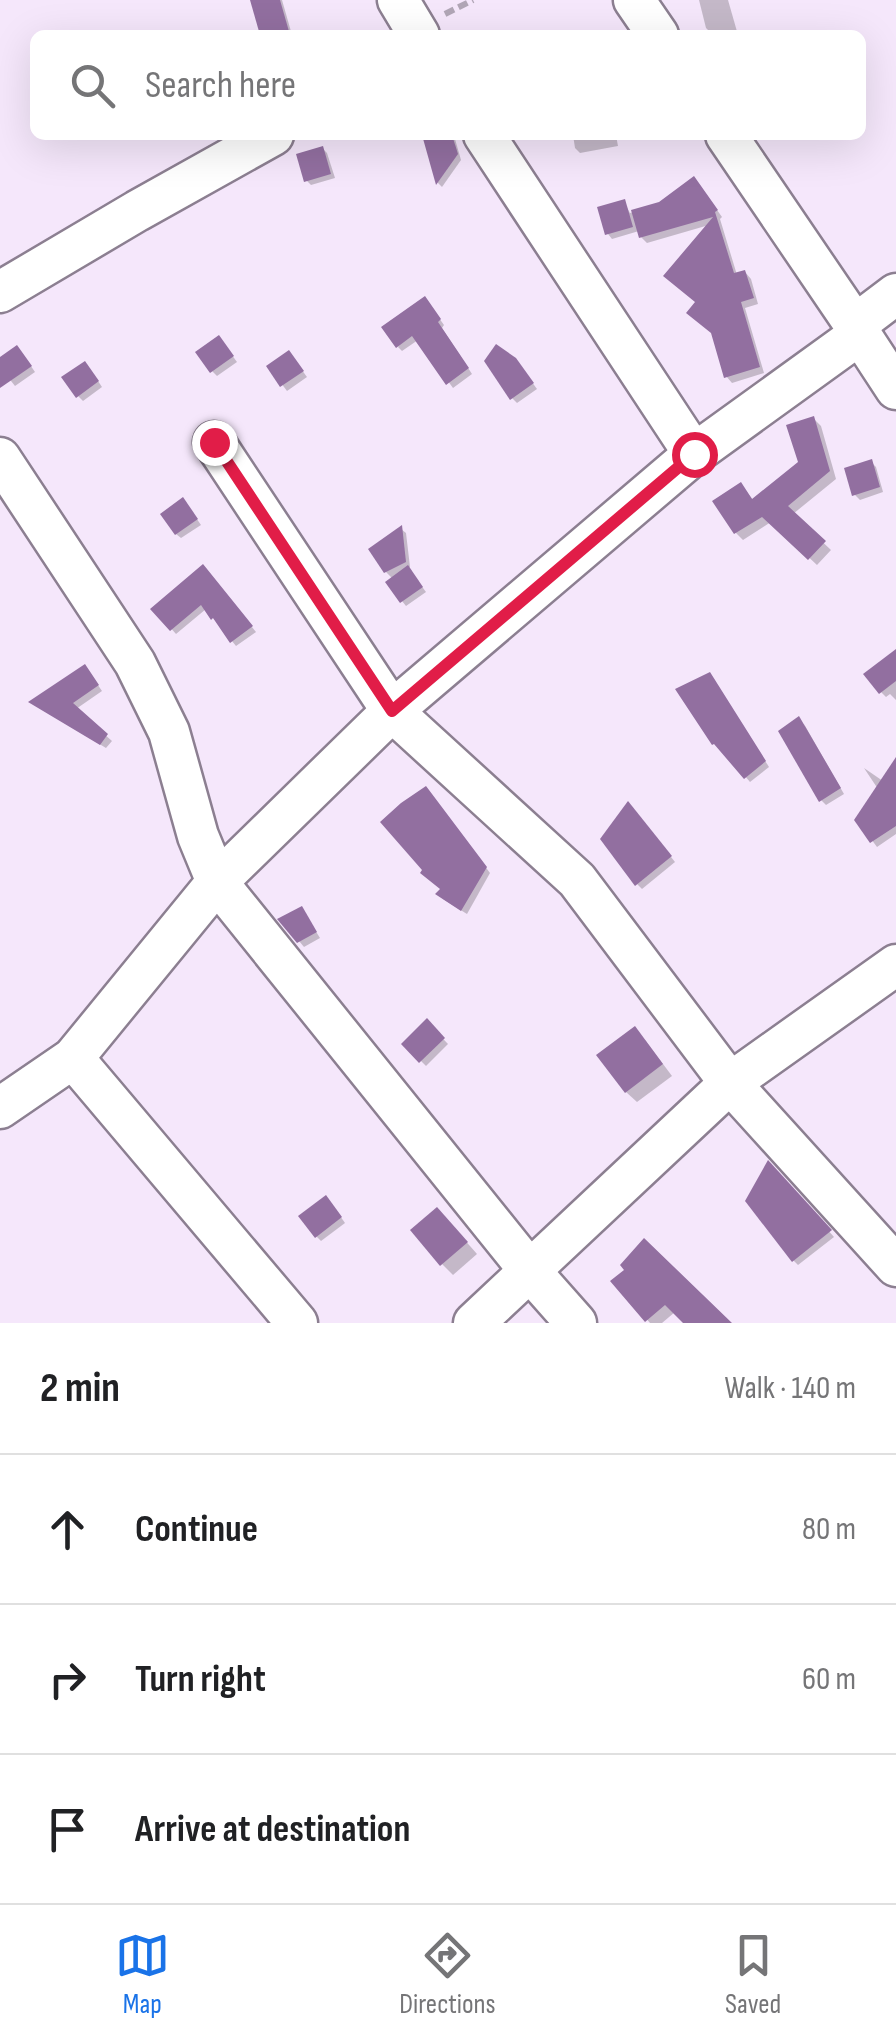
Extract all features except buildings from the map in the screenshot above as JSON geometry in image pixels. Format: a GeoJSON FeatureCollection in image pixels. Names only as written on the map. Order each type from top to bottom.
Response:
{"type":"FeatureCollection","features":[{"type":"Feature","properties":{"kind":"street"},"geometry":{"type":"LineString","coordinates":[[398,0],[416,30]]}},
{"type":"Feature","properties":{"kind":"street"},"geometry":{"type":"LineString","coordinates":[[634,0],[655,30]]}},
{"type":"Feature","properties":{"kind":"street"},"geometry":{"type":"LineString","coordinates":[[0,292],[265,140]]}},
{"type":"Feature","properties":{"kind":"street"},"geometry":{"type":"LineString","coordinates":[[487,140],[694,454]]}},
{"type":"Feature","properties":{"kind":"street"},"geometry":{"type":"LineString","coordinates":[[729,140],[896,389]]}},
{"type":"Feature","properties":{"kind":"street"},"geometry":{"type":"LineString","coordinates":[[0,1108],[73,1058],[217,882],[392,711],[694,454],[858,330],[896,294]]}},
{"type":"Feature","properties":{"kind":"street"},"geometry":{"type":"LineString","coordinates":[[214,442],[392,711],[577,880],[730,1083],[896,1266]]}},
{"type":"Feature","properties":{"kind":"street"},"geometry":{"type":"LineString","coordinates":[[0,458],[136,663],[168,732],[198,836],[217,882],[576,1323]]}},
{"type":"Feature","properties":{"kind":"street"},"geometry":{"type":"LineString","coordinates":[[474,1323],[730,1083],[896,964]]}},
{"type":"Feature","properties":{"kind":"street"},"geometry":{"type":"LineString","coordinates":[[73,1058],[297,1323]]}},
{"type":"Feature","properties":{"kind":"route"},"geometry":{"type":"LineString","coordinates":[[214,442],[392,711],[694,454]]}}]}
